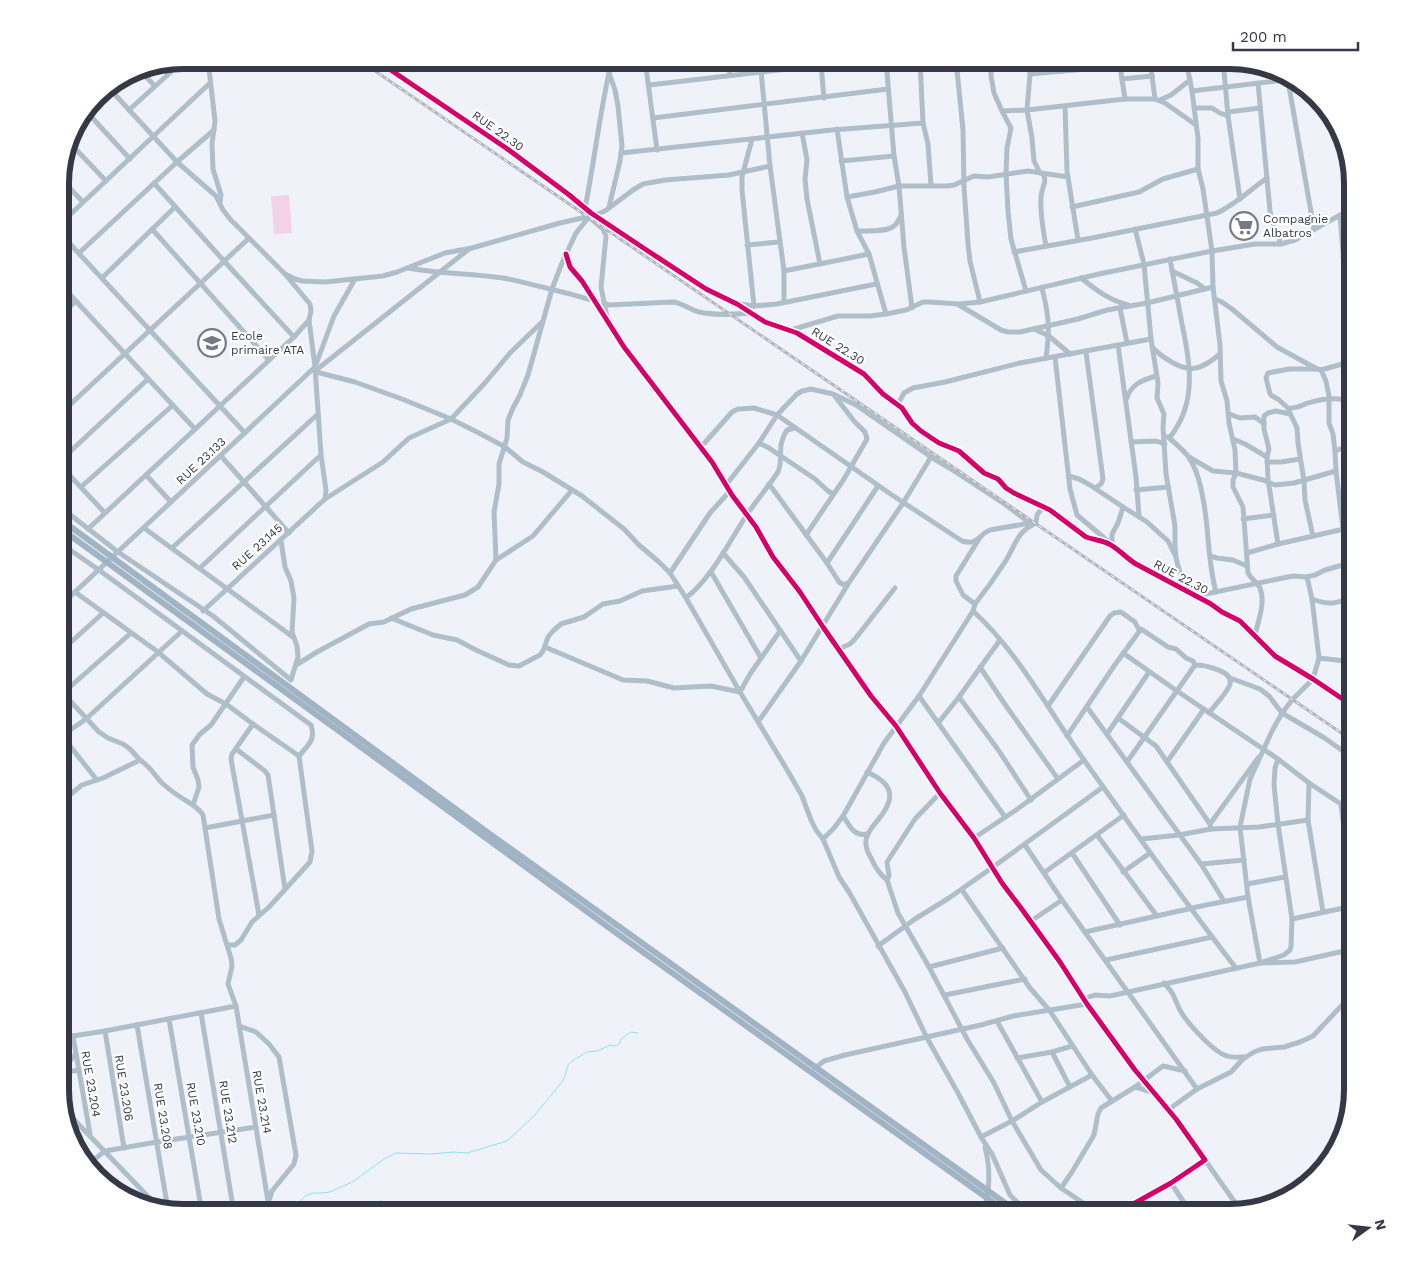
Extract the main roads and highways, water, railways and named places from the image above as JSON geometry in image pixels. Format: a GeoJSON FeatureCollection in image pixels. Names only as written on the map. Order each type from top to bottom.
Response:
{"type":"FeatureCollection","features":[{"type":"Feature","properties":{"kind":"main road"},"geometry":{"type":"LineString","coordinates":[[69,526],[110,560],[290,696],[599,920],[988,1195],[1004,1204]]}},
{"type":"Feature","properties":{"kind":"main road"},"geometry":{"type":"LineString","coordinates":[[69,534],[110,560],[291,688],[815,1068],[998,1204]]}},
{"type":"Feature","properties":{"kind":"waterway"},"geometry":{"type":"LineString","coordinates":[[299,1204],[305,1196],[313,1193],[330,1192],[354,1181],[384,1159],[396,1153],[467,1153],[507,1141],[533,1117],[562,1082],[568,1065],[572,1061],[587,1052],[597,1051],[610,1045],[615,1046],[631,1032],[638,1033]]}},
{"type":"Feature","properties":{"kind":"railway"},"geometry":{"type":"LineString","coordinates":[[372,69],[1344,735]]}},
{"type":"Feature","properties":{"kind":"place","name":"Compagnie Albatros"},"geometry":{"type":"Point","coordinates":[1244,226]}},
{"type":"Feature","properties":{"kind":"place","name":"Ecole primaire ATA"},"geometry":{"type":"Point","coordinates":[212,343]}}]}
